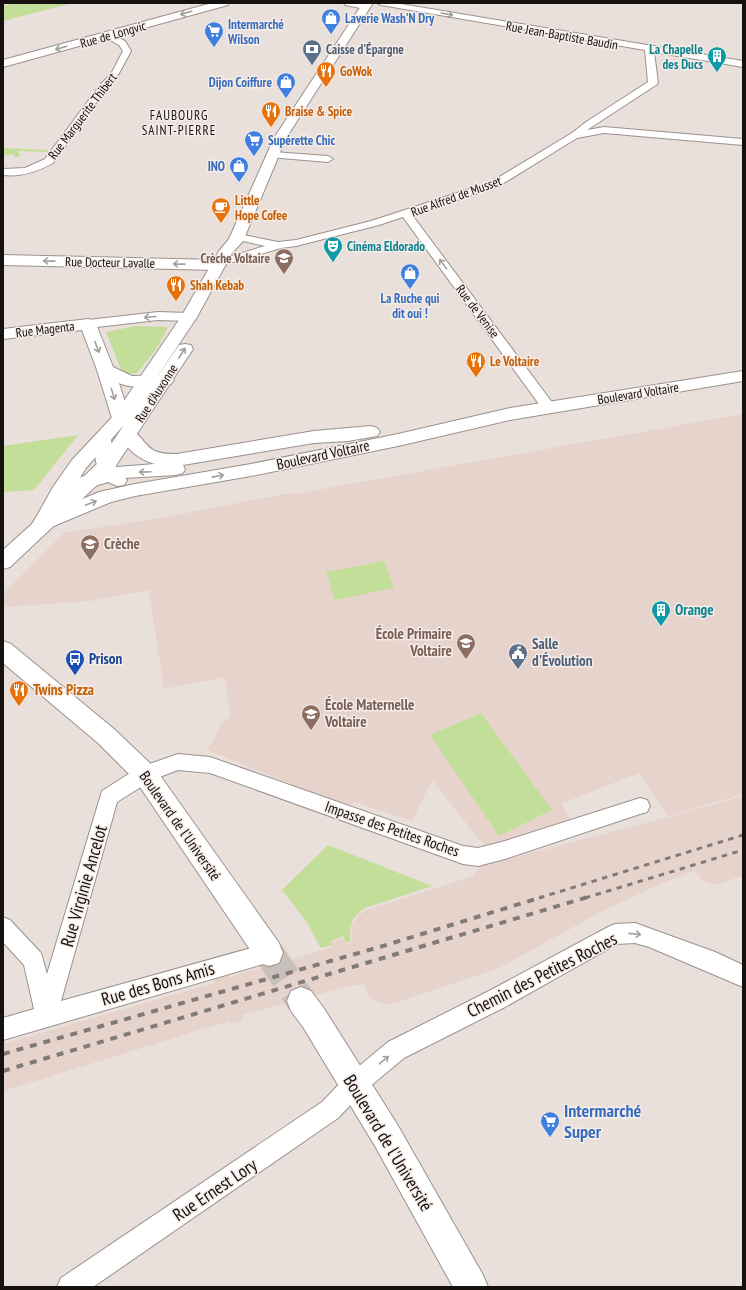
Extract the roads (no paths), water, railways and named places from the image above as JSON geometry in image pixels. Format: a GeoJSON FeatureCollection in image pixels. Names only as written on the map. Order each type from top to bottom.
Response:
{"type":"FeatureCollection","features":[{"type":"Feature","properties":{"kind":"street","name":"Rue de Longvic"},"geometry":{"type":"LineString","coordinates":[[3,64],[224,3]]}},
{"type":"Feature","properties":{"kind":"street"},"geometry":{"type":"LineString","coordinates":[[349,3],[367,5]]}},
{"type":"Feature","properties":{"kind":"street","name":"Rue Jean-Baptiste Baudin"},"geometry":{"type":"LineString","coordinates":[[381,3],[743,64]]}},
{"type":"Feature","properties":{"kind":"street","name":"Rue d'Auxonne"},"geometry":{"type":"LineString","coordinates":[[3,562],[42,524],[92,480],[108,470],[128,435],[201,323],[234,259],[237,239],[280,138],[367,5]]}},
{"type":"Feature","properties":{"kind":"street","name":"Rue Marguerite Thibert"},"geometry":{"type":"LineString","coordinates":[[3,172],[27,172],[39,168],[49,161],[103,87],[109,82],[117,71],[127,51],[122,42],[108,35]]}},
{"type":"Feature","properties":{"kind":"street"},"geometry":{"type":"LineString","coordinates":[[574,136],[599,117],[653,83],[649,49]]}},
{"type":"Feature","properties":{"kind":"street"},"geometry":{"type":"LineString","coordinates":[[604,130],[609,111]]}},
{"type":"Feature","properties":{"kind":"street","name":"Rue Alfred de Musset"},"geometry":{"type":"LineString","coordinates":[[234,259],[280,245],[296,243],[406,214],[495,184],[574,136],[604,130],[743,142]]}},
{"type":"Feature","properties":{"kind":"street"},"geometry":{"type":"LineString","coordinates":[[273,155],[328,159]]}},
{"type":"Feature","properties":{"kind":"street","name":"Rue de Venise"},"geometry":{"type":"LineString","coordinates":[[406,214],[549,408]]}},
{"type":"Feature","properties":{"kind":"street"},"geometry":{"type":"LineString","coordinates":[[237,239],[280,245]]}},
{"type":"Feature","properties":{"kind":"street","name":"Rue d'Auxonne"},"geometry":{"type":"LineString","coordinates":[[42,524],[60,492],[79,464],[121,418],[189,317],[226,251],[237,239]]}},
{"type":"Feature","properties":{"kind":"street","name":"Rue Docteur Lavalle"},"geometry":{"type":"LineString","coordinates":[[3,260],[218,265]]}},
{"type":"Feature","properties":{"kind":"street"},"geometry":{"type":"LineString","coordinates":[[218,265],[220,286]]}},
{"type":"Feature","properties":{"kind":"street"},"geometry":{"type":"LineString","coordinates":[[121,418],[106,370],[88,324],[158,316],[189,317]]}},
{"type":"Feature","properties":{"kind":"street","name":"Rue Magenta"},"geometry":{"type":"LineString","coordinates":[[3,334],[88,324]]}},
{"type":"Feature","properties":{"kind":"street"},"geometry":{"type":"LineString","coordinates":[[106,370],[129,381],[165,380]]}},
{"type":"Feature","properties":{"kind":"street","name":"Boulevard Voltaire"},"geometry":{"type":"LineString","coordinates":[[42,524],[106,497],[135,490],[251,470],[398,440],[510,414],[743,376]]}},
{"type":"Feature","properties":{"kind":"street","name":"Boulevard Voltaire"},"geometry":{"type":"LineString","coordinates":[[128,435],[138,449],[146,455],[161,460],[177,460],[314,437],[348,435],[491,414],[510,414]]}},
{"type":"Feature","properties":{"kind":"street","name":"Boulevard Voltaire"},"geometry":{"type":"LineString","coordinates":[[108,470],[121,472],[164,471],[234,461],[316,445],[348,435]]}},
{"type":"Feature","properties":{"kind":"street"},"geometry":{"type":"LineString","coordinates":[[102,440],[108,470],[135,490]]}},
{"type":"Feature","properties":{"kind":"street"},"geometry":{"type":"LineString","coordinates":[[60,492],[92,480]]}},
{"type":"Feature","properties":{"kind":"street","name":"Boulevard de l'Université"},"geometry":{"type":"LineString","coordinates":[[3,650],[106,736],[145,774],[269,953]]}},
{"type":"Feature","properties":{"kind":"street","name":"Impasse des Petites Roches"},"geometry":{"type":"LineString","coordinates":[[145,774],[178,762],[210,765],[463,855],[478,857],[505,850],[640,806]]}},
{"type":"Feature","properties":{"kind":"street","name":"Rue Virginie Ancelot"},"geometry":{"type":"LineString","coordinates":[[46,1016],[109,797],[145,774]]}},
{"type":"Feature","properties":{"kind":"street"},"geometry":{"type":"LineString","coordinates":[[3,927],[33,960],[46,1016]]}},
{"type":"Feature","properties":{"kind":"street","name":"Chemin des Petites Roches"},"geometry":{"type":"LineString","coordinates":[[354,1085],[396,1050],[497,999],[615,934],[635,933],[649,936],[743,976]]}},
{"type":"Feature","properties":{"kind":"street","name":"Rue des Bons Amis"},"geometry":{"type":"LineString","coordinates":[[3,1029],[269,953]]}},
{"type":"Feature","properties":{"kind":"street","name":"Boulevard de l'Université"},"geometry":{"type":"LineString","coordinates":[[301,1001],[313,1017],[386,1136],[471,1287]]}},
{"type":"Feature","properties":{"kind":"street","name":"Rue Ernest Lory"},"geometry":{"type":"LineString","coordinates":[[70,1287],[330,1110],[354,1085]]}},
{"type":"Feature","properties":{"kind":"tunnel"},"geometry":{"type":"LineString","coordinates":[[269,953],[301,1001]]}},
{"type":"Feature","properties":{"kind":"railway"},"geometry":{"type":"LineString","coordinates":[[539,898],[743,835]]}},
{"type":"Feature","properties":{"kind":"railway"},"geometry":{"type":"LineString","coordinates":[[585,898],[743,850]]}},
{"type":"Feature","properties":{"kind":"railway"},"geometry":{"type":"LineString","coordinates":[[3,1054],[383,946],[542,897]]}},
{"type":"Feature","properties":{"kind":"railway"},"geometry":{"type":"LineString","coordinates":[[3,1071],[588,897]]}},
{"type":"Feature","properties":{"kind":"place","name":"Laverie Wash'N Dry"},"geometry":{"type":"Point","coordinates":[331,35]}},
{"type":"Feature","properties":{"kind":"place","name":"Intermarché Wilson"},"geometry":{"type":"Point","coordinates":[214,48]}},
{"type":"Feature","properties":{"kind":"place","name":"Caisse d'Épargne"},"geometry":{"type":"Point","coordinates":[312,66]}},
{"type":"Feature","properties":{"kind":"place","name":"La Chapelle des Ducs"},"geometry":{"type":"Point","coordinates":[717,73]}},
{"type":"Feature","properties":{"kind":"place","name":"GoWok"},"geometry":{"type":"Point","coordinates":[326,88]}},
{"type":"Feature","properties":{"kind":"place","name":"Dijon Coiffure"},"geometry":{"type":"Point","coordinates":[286,99]}},
{"type":"Feature","properties":{"kind":"place","name":"Braise & Spice"},"geometry":{"type":"Point","coordinates":[271,128]}},
{"type":"Feature","properties":{"kind":"place","name":"Supérette Chic"},"geometry":{"type":"Point","coordinates":[254,157]}},
{"type":"Feature","properties":{"kind":"place","name":"INO"},"geometry":{"type":"Point","coordinates":[239,183]}},
{"type":"Feature","properties":{"kind":"place","name":"Little Hope Cofee"},"geometry":{"type":"Point","coordinates":[221,224]}},
{"type":"Feature","properties":{"kind":"place","name":"Cinéma Eldorado"},"geometry":{"type":"Point","coordinates":[333,263]}},
{"type":"Feature","properties":{"kind":"place","name":"Crèche Voltaire"},"geometry":{"type":"Point","coordinates":[284,275]}},
{"type":"Feature","properties":{"kind":"place","name":"La Ruche qui dit oui !"},"geometry":{"type":"Point","coordinates":[410,290]}},
{"type":"Feature","properties":{"kind":"place","name":"Shah Kebab"},"geometry":{"type":"Point","coordinates":[176,302]}},
{"type":"Feature","properties":{"kind":"place","name":"Le Voltaire"},"geometry":{"type":"Point","coordinates":[476,378]}},
{"type":"Feature","properties":{"kind":"place","name":"Crèche"},"geometry":{"type":"Point","coordinates":[90,561]}},
{"type":"Feature","properties":{"kind":"place","name":"Orange"},"geometry":{"type":"Point","coordinates":[661,627]}},
{"type":"Feature","properties":{"kind":"place","name":"École Primaire Voltaire"},"geometry":{"type":"Point","coordinates":[466,660]}},
{"type":"Feature","properties":{"kind":"place","name":"Salle d'Évolution"},"geometry":{"type":"Point","coordinates":[518,670]}},
{"type":"Feature","properties":{"kind":"place","name":"Prison"},"geometry":{"type":"Point","coordinates":[75,676]}},
{"type":"Feature","properties":{"kind":"place","name":"Twins Pizza"},"geometry":{"type":"Point","coordinates":[19,707]}},
{"type":"Feature","properties":{"kind":"place","name":"École Maternelle Voltaire"},"geometry":{"type":"Point","coordinates":[311,731]}},
{"type":"Feature","properties":{"kind":"place","name":"Intermarché Super"},"geometry":{"type":"Point","coordinates":[550,1138]}},
{"type":"Feature","properties":{"kind":"district","name":"FAUBOURG SAINT-PIERRE"},"geometry":{"type":"Point","coordinates":[179,122]}}]}
